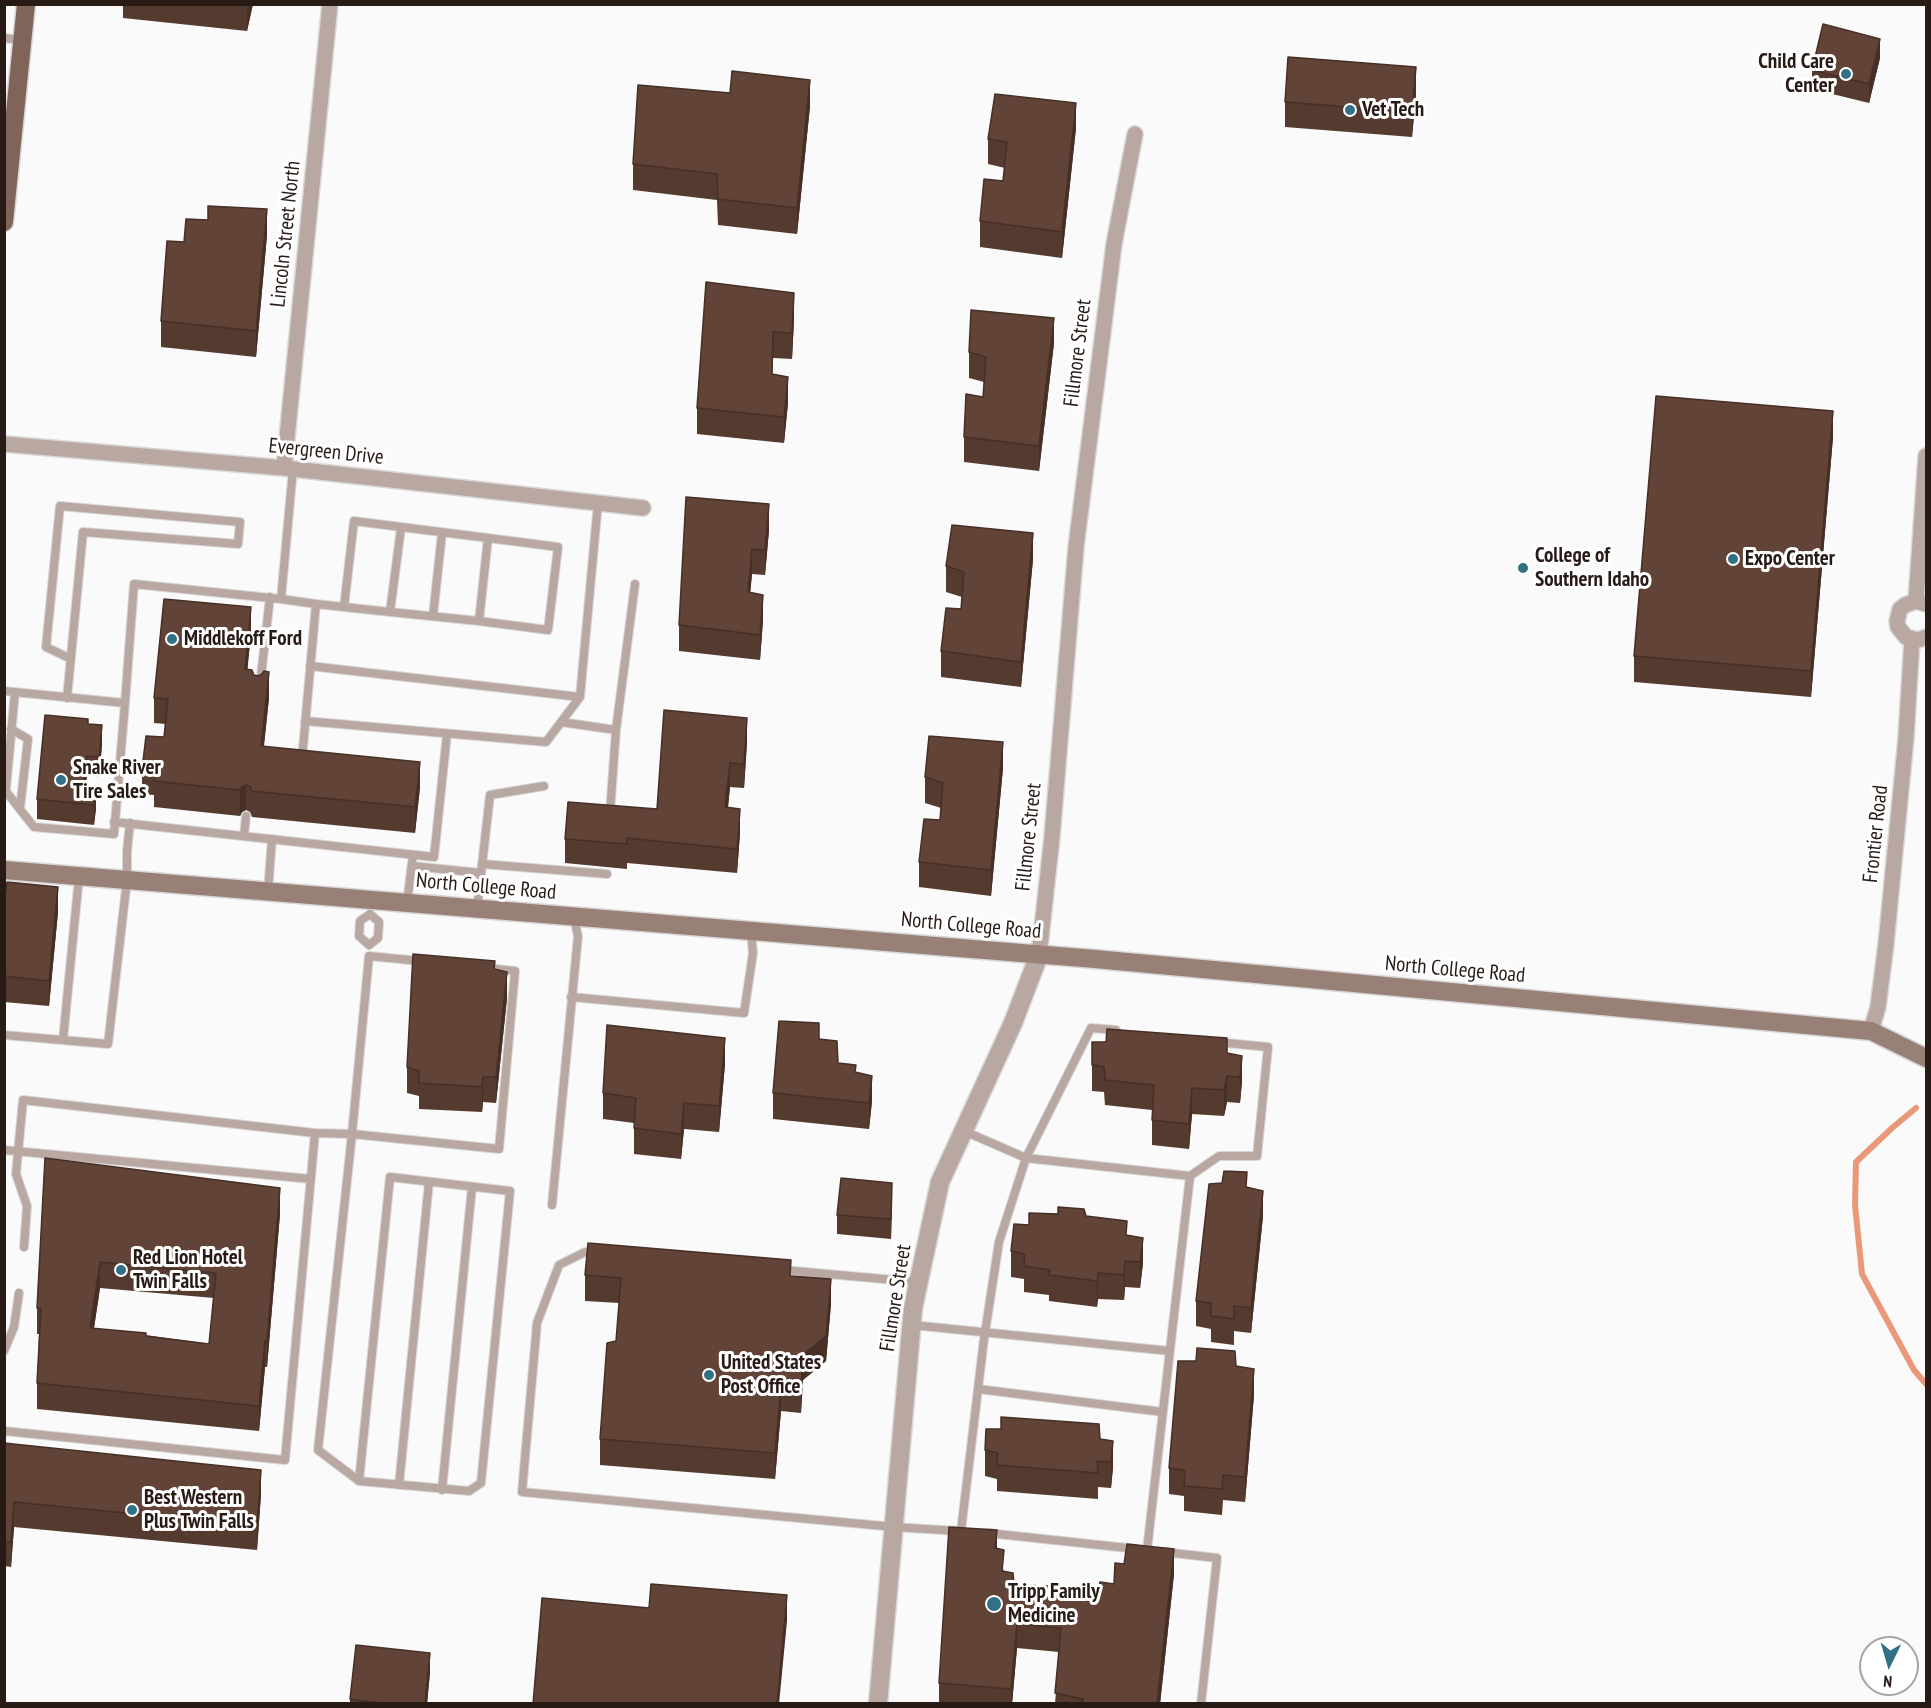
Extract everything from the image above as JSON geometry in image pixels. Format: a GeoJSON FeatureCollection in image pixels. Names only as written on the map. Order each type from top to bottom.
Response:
{"type":"FeatureCollection","features":[{"type":"Feature","properties":{"kind":"main road"},"geometry":{"type":"LineString","coordinates":[[5,211],[14,39],[26,4]]}},
{"type":"Feature","properties":{"kind":"main road","name":"North College Road"},"geometry":{"type":"LineString","coordinates":[[4,870],[268,891],[371,907],[407,903],[1039,954],[1871,1031],[1926,1058]]}},
{"type":"Feature","properties":{"kind":"street","name":"Lincoln Street North"},"geometry":{"type":"LineString","coordinates":[[288,468],[330,4]]}},
{"type":"Feature","properties":{"kind":"street","name":"Fillmore Street"},"geometry":{"type":"LineString","coordinates":[[878,1704],[911,1325],[918,1282],[940,1182],[1013,1023],[1039,954],[1052,837],[1076,547],[1114,244],[1135,134]]}},
{"type":"Feature","properties":{"kind":"street","name":"Evergreen Drive"},"geometry":{"type":"LineString","coordinates":[[4,444],[288,468],[643,508]]}},
{"type":"Feature","properties":{"kind":"street","name":"Frontier Road"},"geometry":{"type":"LineString","coordinates":[[1871,1031],[1878,1007],[1906,738],[1919,638],[1901,632],[1897,621],[1900,609],[1910,602],[1921,602],[1926,456]]}},
{"type":"Feature","properties":{"kind":"lane"},"geometry":{"type":"LineString","coordinates":[[281,598],[288,468]]}},
{"type":"Feature","properties":{"kind":"lane"},"geometry":{"type":"LineString","coordinates":[[305,721],[546,742],[580,697],[598,503]]}},
{"type":"Feature","properties":{"kind":"lane"},"geometry":{"type":"LineString","coordinates":[[67,698],[71,659],[83,532],[238,544],[240,522],[60,506],[46,647],[71,659]]}},
{"type":"Feature","properties":{"kind":"lane"},"geometry":{"type":"LineString","coordinates":[[15,692],[5,789],[34,826],[114,834],[134,584],[281,598],[316,604],[548,630],[558,547],[354,521],[344,607]]}},
{"type":"Feature","properties":{"kind":"lane"},"geometry":{"type":"LineString","coordinates":[[390,612],[401,528]]}},
{"type":"Feature","properties":{"kind":"lane"},"geometry":{"type":"LineString","coordinates":[[434,616],[442,533]]}},
{"type":"Feature","properties":{"kind":"lane"},"geometry":{"type":"LineString","coordinates":[[479,621],[488,538]]}},
{"type":"Feature","properties":{"kind":"lane"},"geometry":{"type":"LineString","coordinates":[[609,819],[616,730],[635,584]]}},
{"type":"Feature","properties":{"kind":"lane"},"geometry":{"type":"LineString","coordinates":[[258,696],[270,597]]}},
{"type":"Feature","properties":{"kind":"lane"},"geometry":{"type":"LineString","coordinates":[[313,762],[302,761],[316,604]]}},
{"type":"Feature","properties":{"kind":"lane"},"geometry":{"type":"LineString","coordinates":[[310,666],[580,697]]}},
{"type":"Feature","properties":{"kind":"lane"},"geometry":{"type":"LineString","coordinates":[[4,691],[125,703]]}},
{"type":"Feature","properties":{"kind":"lane"},"geometry":{"type":"LineString","coordinates":[[561,722],[616,730]]}},
{"type":"Feature","properties":{"kind":"lane"},"geometry":{"type":"LineString","coordinates":[[11,729],[28,739],[20,808]]}},
{"type":"Feature","properties":{"kind":"lane"},"geometry":{"type":"LineString","coordinates":[[114,822],[434,857],[447,734]]}},
{"type":"Feature","properties":{"kind":"lane"},"geometry":{"type":"LineString","coordinates":[[477,909],[490,795],[544,786]]}},
{"type":"Feature","properties":{"kind":"lane"},"geometry":{"type":"LineString","coordinates":[[244,836],[246,816]]}},
{"type":"Feature","properties":{"kind":"lane"},"geometry":{"type":"LineString","coordinates":[[4,1035],[108,1044],[127,880],[130,823]]}},
{"type":"Feature","properties":{"kind":"lane"},"geometry":{"type":"LineString","coordinates":[[268,891],[272,839]]}},
{"type":"Feature","properties":{"kind":"lane"},"geometry":{"type":"LineString","coordinates":[[407,903],[413,855]]}},
{"type":"Feature","properties":{"kind":"lane"},"geometry":{"type":"LineString","coordinates":[[482,864],[607,874]]}},
{"type":"Feature","properties":{"kind":"lane"},"geometry":{"type":"LineString","coordinates":[[412,866],[481,873]]}},
{"type":"Feature","properties":{"kind":"lane"},"geometry":{"type":"LineString","coordinates":[[63,1040],[79,876]]}},
{"type":"Feature","properties":{"kind":"lane"},"geometry":{"type":"LineString","coordinates":[[359,1481],[390,1177],[510,1191],[481,1483],[469,1491],[359,1481],[318,1450],[369,956],[369,945],[359,936],[360,921],[371,907],[379,922],[378,938],[369,945]]}},
{"type":"Feature","properties":{"kind":"lane"},"geometry":{"type":"LineString","coordinates":[[552,1205],[578,936],[573,916]]}},
{"type":"Feature","properties":{"kind":"lane"},"geometry":{"type":"LineString","coordinates":[[571,997],[744,1013],[753,953],[751,931]]}},
{"type":"Feature","properties":{"kind":"lane"},"geometry":{"type":"LineString","coordinates":[[369,956],[425,962]]}},
{"type":"Feature","properties":{"kind":"lane"},"geometry":{"type":"LineString","coordinates":[[24,1247],[27,1206],[16,1174],[23,1100],[315,1133],[352,1134],[499,1149],[515,971],[481,967]]}},
{"type":"Feature","properties":{"kind":"lane"},"geometry":{"type":"LineString","coordinates":[[961,1531],[985,1333],[999,1242],[1026,1158],[1091,1028],[1126,1032]]}},
{"type":"Feature","properties":{"kind":"lane"},"geometry":{"type":"LineString","coordinates":[[964,1131],[1026,1158],[1190,1176],[1219,1156],[1257,1156],[1268,1047],[1209,1041]]}},
{"type":"Feature","properties":{"kind":"lane"},"geometry":{"type":"LineString","coordinates":[[4,1431],[285,1460],[315,1133]]}},
{"type":"Feature","properties":{"kind":"lane"},"geometry":{"type":"LineString","coordinates":[[4,1150],[311,1179]]}},
{"type":"Feature","properties":{"kind":"lane"},"geometry":{"type":"LineString","coordinates":[[1147,1550],[1190,1176]]}},
{"type":"Feature","properties":{"kind":"lane"},"geometry":{"type":"LineString","coordinates":[[399,1485],[429,1182]]}},
{"type":"Feature","properties":{"kind":"lane"},"geometry":{"type":"LineString","coordinates":[[442,1490],[472,1187]]}},
{"type":"Feature","properties":{"kind":"lane"},"geometry":{"type":"LineString","coordinates":[[608,1254],[585,1252],[559,1265],[537,1323],[522,1492],[894,1527],[973,1532]]}},
{"type":"Feature","properties":{"kind":"lane"},"geometry":{"type":"LineString","coordinates":[[770,1269],[918,1282]]}},
{"type":"Feature","properties":{"kind":"lane"},"geometry":{"type":"LineString","coordinates":[[4,1351],[14,1327],[20,1293]]}},
{"type":"Feature","properties":{"kind":"lane"},"geometry":{"type":"LineString","coordinates":[[911,1325],[1170,1352]]}},
{"type":"Feature","properties":{"kind":"lane"},"geometry":{"type":"LineString","coordinates":[[978,1389],[1163,1412]]}},
{"type":"Feature","properties":{"kind":"lane"},"geometry":{"type":"LineString","coordinates":[[984,1533],[1216,1558],[1201,1704]]}},
{"type":"Feature","properties":{"kind":"building"},"geometry":{"type":"Polygon","coordinates":[[[1823,24],[1880,39],[1869,84],[1812,70],[1823,24]]]}},
{"type":"Feature","properties":{"kind":"building"},"geometry":{"type":"Polygon","coordinates":[[[1288,57],[1416,67],[1412,112],[1285,102],[1288,57]]]}},
{"type":"Feature","properties":{"kind":"building"},"geometry":{"type":"Polygon","coordinates":[[[732,71],[810,80],[797,208],[718,199],[717,174],[633,164],[638,85],[730,93],[732,71]]]}},
{"type":"Feature","properties":{"kind":"building"},"geometry":{"type":"Polygon","coordinates":[[[995,94],[1076,103],[1062,232],[980,221],[984,179],[1003,181],[1007,142],[988,139],[995,94]]]}},
{"type":"Feature","properties":{"kind":"building"},"geometry":{"type":"Polygon","coordinates":[[[208,206],[267,209],[256,331],[161,321],[167,241],[184,242],[186,219],[208,220],[208,206]]]}},
{"type":"Feature","properties":{"kind":"building"},"geometry":{"type":"Polygon","coordinates":[[[706,282],[794,293],[792,333],[773,332],[772,374],[788,377],[784,417],[697,408],[706,282]]]}},
{"type":"Feature","properties":{"kind":"building"},"geometry":{"type":"Polygon","coordinates":[[[971,310],[1054,318],[1039,446],[964,437],[966,394],[983,397],[986,357],[969,352],[971,310]]]}},
{"type":"Feature","properties":{"kind":"building","name":"Expo Center"},"geometry":{"type":"Polygon","coordinates":[[[1656,396],[1833,411],[1811,671],[1634,656],[1656,396]]]}},
{"type":"Feature","properties":{"kind":"building"},"geometry":{"type":"Polygon","coordinates":[[[686,497],[769,504],[765,550],[752,549],[748,592],[763,595],[760,635],[679,625],[686,497]]]}},
{"type":"Feature","properties":{"kind":"building"},"geometry":{"type":"Polygon","coordinates":[[[952,525],[1033,533],[1021,662],[941,651],[946,608],[961,609],[964,572],[946,566],[952,525]]]}},
{"type":"Feature","properties":{"kind":"building"},"geometry":{"type":"Polygon","coordinates":[[[164,599],[251,607],[245,669],[252,670],[254,675],[258,676],[264,671],[269,672],[261,746],[420,762],[415,807],[252,791],[250,786],[246,785],[240,790],[154,781],[156,770],[142,769],[146,736],[164,737],[168,699],[154,698],[164,599]]]}},
{"type":"Feature","properties":{"kind":"building"},"geometry":{"type":"Polygon","coordinates":[[[664,710],[747,718],[744,764],[730,763],[725,807],[740,809],[737,849],[627,838],[627,844],[565,839],[568,802],[657,809],[664,710]]]}},
{"type":"Feature","properties":{"kind":"building"},"geometry":{"type":"Polygon","coordinates":[[[45,715],[88,719],[88,724],[102,725],[99,757],[87,756],[83,788],[96,789],[94,805],[37,799],[45,715]]]}},
{"type":"Feature","properties":{"kind":"building"},"geometry":{"type":"Polygon","coordinates":[[[929,736],[1003,742],[991,870],[919,862],[924,819],[940,820],[943,783],[925,777],[929,736]]]}},
{"type":"Feature","properties":{"kind":"building"},"geometry":{"type":"Polygon","coordinates":[[[7,882],[58,887],[49,981],[4,976],[4,902],[7,882]]]}},
{"type":"Feature","properties":{"kind":"building"},"geometry":{"type":"Polygon","coordinates":[[[413,954],[495,961],[494,969],[507,972],[496,1077],[483,1077],[482,1087],[419,1083],[419,1071],[407,1067],[413,954]]]}},
{"type":"Feature","properties":{"kind":"building"},"geometry":{"type":"Polygon","coordinates":[[[779,1021],[819,1023],[819,1039],[837,1041],[838,1063],[856,1065],[855,1072],[872,1076],[869,1103],[773,1093],[779,1021]]]}},
{"type":"Feature","properties":{"kind":"building"},"geometry":{"type":"Polygon","coordinates":[[[607,1025],[725,1038],[719,1106],[684,1103],[681,1134],[634,1128],[636,1098],[603,1093],[607,1025]]]}},
{"type":"Feature","properties":{"kind":"building"},"geometry":{"type":"Polygon","coordinates":[[[1107,1029],[1227,1038],[1227,1053],[1242,1056],[1240,1077],[1227,1076],[1224,1090],[1192,1088],[1189,1124],[1152,1120],[1154,1085],[1105,1080],[1104,1067],[1092,1065],[1092,1042],[1106,1042],[1107,1029]]]}},
{"type":"Feature","properties":{"kind":"building"},"geometry":{"type":"Polygon","coordinates":[[[45,1158],[280,1188],[259,1406],[37,1383],[41,1309],[37,1308],[45,1158]],[[100,1262],[90,1328],[146,1333],[146,1336],[209,1344],[216,1273],[100,1262]]]}},
{"type":"Feature","properties":{"kind":"building"},"geometry":{"type":"Polygon","coordinates":[[[1224,1171],[1247,1172],[1246,1187],[1263,1191],[1251,1308],[1234,1306],[1234,1319],[1211,1316],[1211,1303],[1196,1301],[1209,1184],[1222,1183],[1224,1171]]]}},
{"type":"Feature","properties":{"kind":"building"},"geometry":{"type":"Polygon","coordinates":[[[841,1178],[892,1183],[891,1219],[837,1215],[841,1178]]]}},
{"type":"Feature","properties":{"kind":"building"},"geometry":{"type":"Polygon","coordinates":[[[1058,1207],[1084,1209],[1086,1216],[1127,1221],[1126,1235],[1143,1238],[1140,1262],[1125,1261],[1124,1275],[1098,1273],[1097,1281],[1049,1275],[1050,1270],[1024,1266],[1025,1254],[1011,1251],[1014,1224],[1029,1225],[1029,1213],[1058,1214],[1058,1207]]]}},
{"type":"Feature","properties":{"kind":"building","name":"United States Post Office"},"geometry":{"type":"Polygon","coordinates":[[[588,1243],[791,1260],[790,1276],[831,1279],[826,1336],[803,1355],[801,1387],[781,1386],[775,1453],[600,1439],[607,1343],[616,1341],[621,1278],[585,1275],[588,1243]]]}},
{"type":"Feature","properties":{"kind":"building"},"geometry":{"type":"Polygon","coordinates":[[[1197,1348],[1235,1351],[1236,1366],[1254,1369],[1245,1477],[1223,1475],[1222,1489],[1184,1486],[1185,1470],[1169,1468],[1178,1361],[1196,1361],[1197,1348]]]}},
{"type":"Feature","properties":{"kind":"building"},"geometry":{"type":"Polygon","coordinates":[[[1001,1417],[1099,1424],[1100,1439],[1113,1441],[1111,1462],[1097,1461],[1098,1473],[997,1465],[998,1453],[985,1450],[986,1429],[1001,1429],[1001,1417]]]}},
{"type":"Feature","properties":{"kind":"building"},"geometry":{"type":"Polygon","coordinates":[[[4,1443],[261,1470],[257,1526],[14,1502],[11,1542],[4,1542],[4,1443]]]}},
{"type":"Feature","properties":{"kind":"building"},"geometry":{"type":"Polygon","coordinates":[[[949,1527],[997,1530],[995,1548],[1004,1550],[1002,1571],[1013,1573],[1014,1584],[1048,1586],[1048,1589],[1098,1592],[1100,1582],[1114,1584],[1115,1563],[1124,1564],[1127,1544],[1174,1549],[1157,1704],[1083,1704],[1083,1699],[1055,1693],[1061,1628],[1017,1624],[1011,1689],[939,1683],[949,1527]]]}},
{"type":"Feature","properties":{"kind":"building"},"geometry":{"type":"Polygon","coordinates":[[[651,1584],[787,1595],[777,1704],[533,1704],[542,1598],[649,1608],[651,1584]]]}},
{"type":"Feature","properties":{"kind":"building"},"geometry":{"type":"Polygon","coordinates":[[[356,1645],[430,1653],[425,1704],[390,1704],[350,1699],[356,1645]]]}},
{"type":"Feature","properties":{"kind":"waterway"},"geometry":{"type":"LineString","coordinates":[[1916,1108],[1856,1162],[1855,1205],[1862,1274],[1914,1370],[1926,1384]]}},
{"type":"Feature","properties":{"kind":"place","name":"Child Care Center"},"geometry":{"type":"Point","coordinates":[1846,74]}},
{"type":"Feature","properties":{"kind":"place","name":"Vet Tech"},"geometry":{"type":"Point","coordinates":[1350,110]}},
{"type":"Feature","properties":{"kind":"place","name":"Expo Center"},"geometry":{"type":"Point","coordinates":[1733,559]}},
{"type":"Feature","properties":{"kind":"place","name":"College of Southern Idaho"},"geometry":{"type":"Point","coordinates":[1523,568]}},
{"type":"Feature","properties":{"kind":"place","name":"Middlekoff Ford"},"geometry":{"type":"Point","coordinates":[172,639]}},
{"type":"Feature","properties":{"kind":"place","name":"Snake River Tire Sales"},"geometry":{"type":"Point","coordinates":[61,780]}},
{"type":"Feature","properties":{"kind":"place","name":"Red Lion Hotel Twin Falls"},"geometry":{"type":"Point","coordinates":[121,1270]}},
{"type":"Feature","properties":{"kind":"place","name":"United States Post Office"},"geometry":{"type":"Point","coordinates":[709,1375]}},
{"type":"Feature","properties":{"kind":"place","name":"Best Western Plus Twin Falls"},"geometry":{"type":"Point","coordinates":[132,1510]}},
{"type":"Feature","properties":{"kind":"place","name":"Tripp Family Medicine"},"geometry":{"type":"Point","coordinates":[994,1604]}}]}
